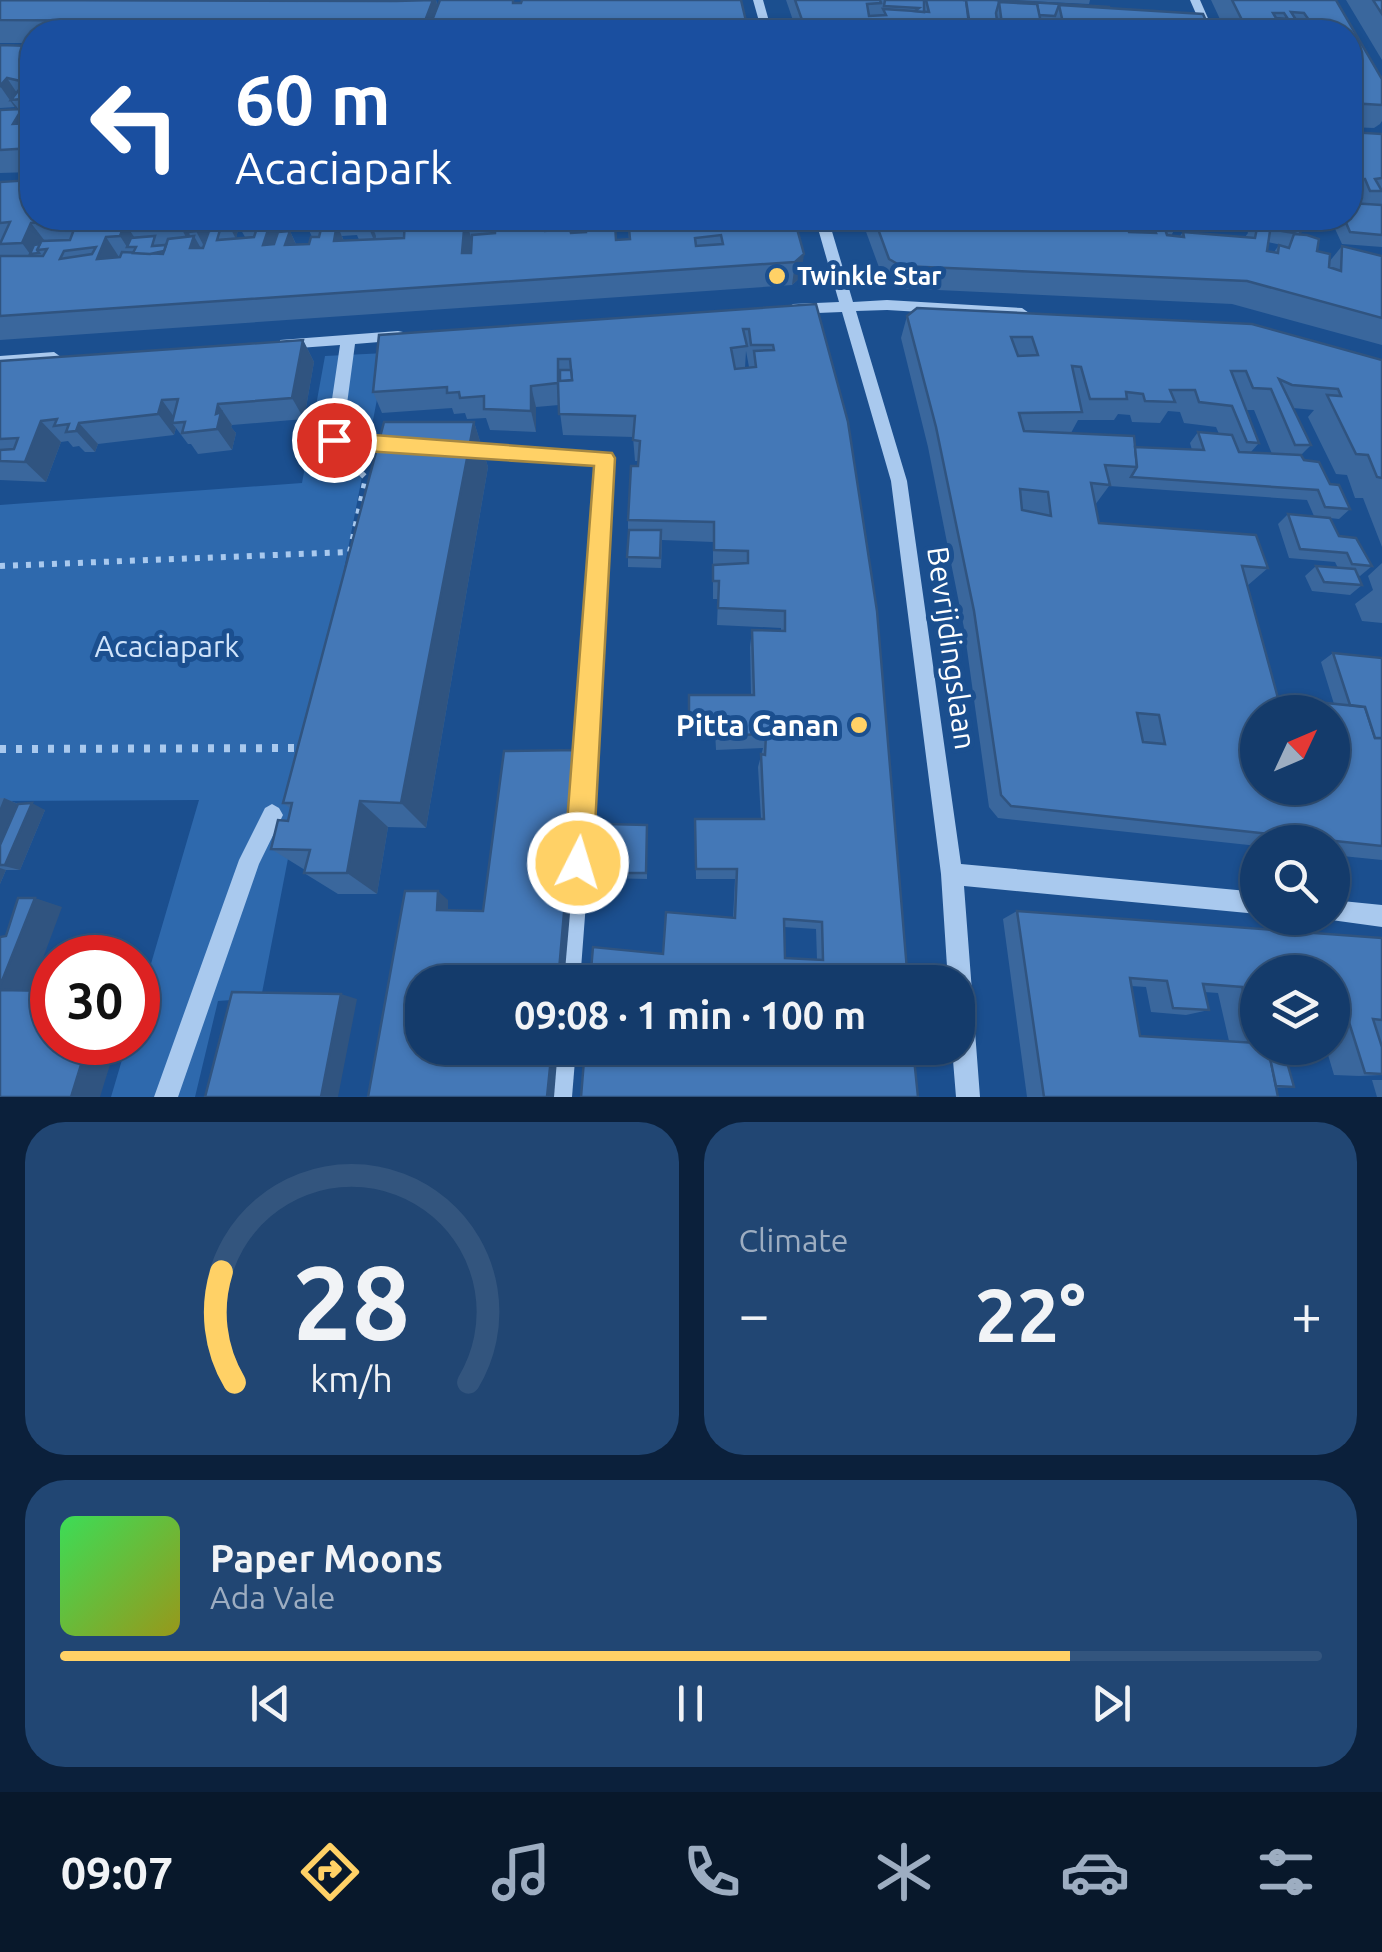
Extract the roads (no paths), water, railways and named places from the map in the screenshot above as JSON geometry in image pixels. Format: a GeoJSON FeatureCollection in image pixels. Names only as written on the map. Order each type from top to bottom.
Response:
{"type":"FeatureCollection","features":[{"type":"Feature","properties":{"kind":"street","name":"Bevrijdingslaan"},"geometry":{"type":"LineString","coordinates":[[825,230],[899,481],[952,874],[968,1097]]}},
{"type":"Feature","properties":{"kind":"street"},"geometry":{"type":"LineString","coordinates":[[775,310],[887,305],[1039,314]]}},
{"type":"Feature","properties":{"kind":"street"},"geometry":{"type":"LineString","coordinates":[[270,344],[406,336]]}},
{"type":"Feature","properties":{"kind":"street"},"geometry":{"type":"LineString","coordinates":[[348,340],[334,440],[411,446]]}},
{"type":"Feature","properties":{"kind":"street"},"geometry":{"type":"LineString","coordinates":[[0,361],[77,356]]}},
{"type":"Feature","properties":{"kind":"street"},"geometry":{"type":"LineString","coordinates":[[450,448],[605,458],[570,965]]}},
{"type":"Feature","properties":{"kind":"street"},"geometry":{"type":"LineString","coordinates":[[166,1097],[250,860],[272,815]]}},
{"type":"Feature","properties":{"kind":"street"},"geometry":{"type":"LineString","coordinates":[[952,874],[1240,901]]}},
{"type":"Feature","properties":{"kind":"street"},"geometry":{"type":"LineString","coordinates":[[1350,913],[1382,916]]}},
{"type":"Feature","properties":{"kind":"street"},"geometry":{"type":"LineString","coordinates":[[560,1097],[563,1065]]}},
{"type":"Feature","properties":{"kind":"place","name":"Twinkle Star"},"geometry":{"type":"Point","coordinates":[777,276]}},
{"type":"Feature","properties":{"kind":"place","name":"Pitta Canan"},"geometry":{"type":"Point","coordinates":[859,725]}},
{"type":"Feature","properties":{"kind":"park label","name":"Acaciapark"},"geometry":{"type":"Point","coordinates":[167,646]}}]}
